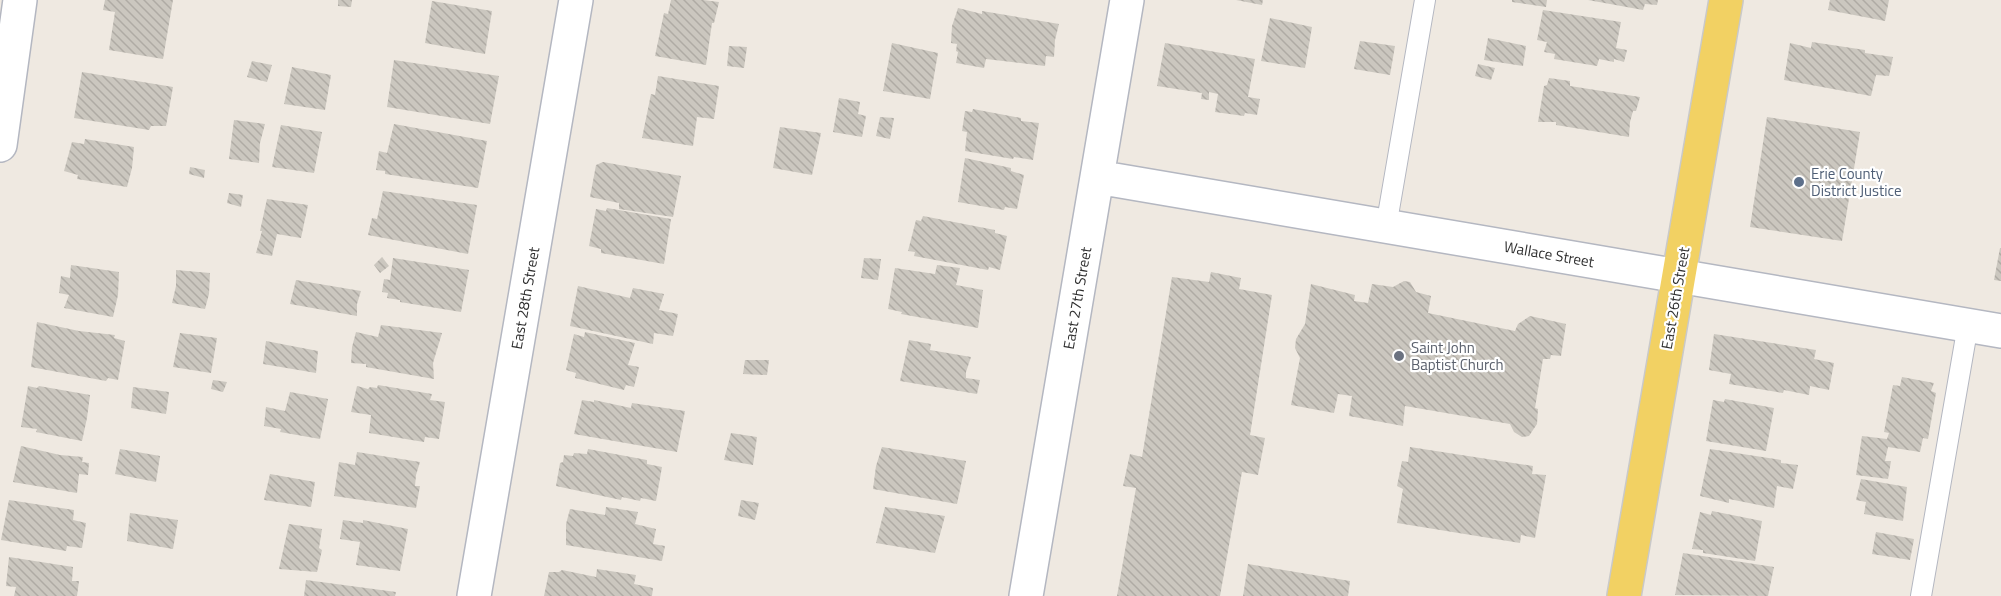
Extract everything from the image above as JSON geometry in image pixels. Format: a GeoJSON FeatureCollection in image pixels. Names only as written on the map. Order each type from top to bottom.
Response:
{"type":"FeatureCollection","features":[{"type":"Feature","properties":{"kind":"main road","name":"East 26th Street"},"geometry":{"type":"LineString","coordinates":[[1624,596],[1726,0]]}},
{"type":"Feature","properties":{"kind":"street"},"geometry":{"type":"LineString","coordinates":[[0,144],[9,64],[20,0]]}},
{"type":"Feature","properties":{"kind":"street","name":"East 28th Street"},"geometry":{"type":"LineString","coordinates":[[474,596],[576,0]]}},
{"type":"Feature","properties":{"kind":"street","name":"East 27th Street"},"geometry":{"type":"LineString","coordinates":[[1026,596],[1127,0]]}},
{"type":"Feature","properties":{"kind":"street","name":"Wallace Street"},"geometry":{"type":"LineString","coordinates":[[1097,177],[2001,331]]}},
{"type":"Feature","properties":{"kind":"lane"},"geometry":{"type":"LineString","coordinates":[[1386,227],[1425,0]]}},
{"type":"Feature","properties":{"kind":"lane"},"geometry":{"type":"LineString","coordinates":[[1921,596],[1968,325]]}},
{"type":"Feature","properties":{"kind":"building"},"geometry":{"type":"Polygon","coordinates":[[[105,0],[173,0],[163,59],[109,50],[115,12],[103,10],[105,0]]]}},
{"type":"Feature","properties":{"kind":"building"},"geometry":{"type":"Polygon","coordinates":[[[338,0],[352,0],[351,7],[338,6],[338,0]]]}},
{"type":"Feature","properties":{"kind":"building"},"geometry":{"type":"Polygon","coordinates":[[[671,0],[719,2],[714,23],[712,23],[706,65],[655,56],[664,13],[668,14],[671,0]]]}},
{"type":"Feature","properties":{"kind":"building"},"geometry":{"type":"Polygon","coordinates":[[[1236,0],[1263,0],[1262,5],[1236,0]]]}},
{"type":"Feature","properties":{"kind":"building"},"geometry":{"type":"Polygon","coordinates":[[[1512,0],[1547,0],[1546,7],[1512,2],[1512,0]]]}},
{"type":"Feature","properties":{"kind":"building"},"geometry":{"type":"Polygon","coordinates":[[[1588,0],[1658,0],[1657,5],[1645,4],[1643,10],[1588,0]]]}},
{"type":"Feature","properties":{"kind":"building"},"geometry":{"type":"Polygon","coordinates":[[[1830,0],[1889,0],[1885,21],[1828,10],[1830,0]]]}},
{"type":"Feature","properties":{"kind":"building"},"geometry":{"type":"Polygon","coordinates":[[[432,1],[492,11],[485,54],[425,43],[432,1]]]}},
{"type":"Feature","properties":{"kind":"building"},"geometry":{"type":"Polygon","coordinates":[[[958,8],[982,14],[982,11],[1059,24],[1054,57],[1046,56],[1045,66],[986,59],[984,68],[956,63],[957,44],[951,43],[952,26],[958,8]]]}},
{"type":"Feature","properties":{"kind":"building"},"geometry":{"type":"Polygon","coordinates":[[[1543,10],[1621,22],[1616,48],[1627,50],[1624,62],[1599,59],[1597,66],[1554,59],[1555,54],[1544,52],[1547,42],[1537,40],[1543,10]]]}},
{"type":"Feature","properties":{"kind":"building"},"geometry":{"type":"Polygon","coordinates":[[[1270,18],[1312,27],[1305,68],[1261,61],[1270,18]]]}},
{"type":"Feature","properties":{"kind":"building"},"geometry":{"type":"Polygon","coordinates":[[[1488,38],[1526,46],[1523,66],[1484,60],[1488,38]]]}},
{"type":"Feature","properties":{"kind":"building"},"geometry":{"type":"Polygon","coordinates":[[[1360,41],[1395,46],[1390,75],[1354,69],[1360,41]]]}},
{"type":"Feature","properties":{"kind":"building"},"geometry":{"type":"Polygon","coordinates":[[[1812,42],[1893,57],[1889,76],[1876,75],[1871,96],[1784,80],[1790,43],[1811,48],[1812,42]]]}},
{"type":"Feature","properties":{"kind":"building"},"geometry":{"type":"Polygon","coordinates":[[[892,43],[938,53],[930,99],[883,91],[892,43]]]}},
{"type":"Feature","properties":{"kind":"building"},"geometry":{"type":"Polygon","coordinates":[[[1165,43],[1255,59],[1248,97],[1260,99],[1257,115],[1245,113],[1244,116],[1215,112],[1218,94],[1209,92],[1209,100],[1201,99],[1202,93],[1157,86],[1165,43]]]}},
{"type":"Feature","properties":{"kind":"building"},"geometry":{"type":"Polygon","coordinates":[[[729,46],[747,47],[744,68],[727,66],[729,46]]]}},
{"type":"Feature","properties":{"kind":"building"},"geometry":{"type":"Polygon","coordinates":[[[394,60],[499,76],[490,124],[387,107],[394,60]]]}},
{"type":"Feature","properties":{"kind":"building"},"geometry":{"type":"Polygon","coordinates":[[[252,61],[272,65],[267,82],[247,77],[252,61]]]}},
{"type":"Feature","properties":{"kind":"building"},"geometry":{"type":"Polygon","coordinates":[[[1478,64],[1495,68],[1491,80],[1475,76],[1478,64]]]}},
{"type":"Feature","properties":{"kind":"building"},"geometry":{"type":"Polygon","coordinates":[[[292,67],[331,75],[325,110],[284,104],[292,67]]]}},
{"type":"Feature","properties":{"kind":"building"},"geometry":{"type":"Polygon","coordinates":[[[82,72],[173,87],[166,126],[151,126],[149,130],[74,118],[82,72]]]}},
{"type":"Feature","properties":{"kind":"building"},"geometry":{"type":"Polygon","coordinates":[[[658,76],[719,86],[714,119],[697,117],[693,146],[642,138],[651,94],[655,95],[658,76]]]}},
{"type":"Feature","properties":{"kind":"building"},"geometry":{"type":"Polygon","coordinates":[[[1549,78],[1570,81],[1570,86],[1640,97],[1636,111],[1633,111],[1629,137],[1556,125],[1556,122],[1538,122],[1544,86],[1547,85],[1549,78]]]}},
{"type":"Feature","properties":{"kind":"building"},"geometry":{"type":"Polygon","coordinates":[[[839,98],[860,102],[858,114],[866,116],[862,137],[833,132],[839,98]]]}},
{"type":"Feature","properties":{"kind":"building"},"geometry":{"type":"Polygon","coordinates":[[[973,109],[1039,123],[1033,160],[965,151],[967,132],[962,131],[965,111],[972,112],[973,109]]]}},
{"type":"Feature","properties":{"kind":"building"},"geometry":{"type":"Polygon","coordinates":[[[880,117],[894,118],[890,139],[876,136],[880,117]]]}},
{"type":"Feature","properties":{"kind":"building"},"geometry":{"type":"Polygon","coordinates":[[[1767,117],[1860,132],[1842,241],[1750,227],[1767,117]]]}},
{"type":"Feature","properties":{"kind":"building"},"geometry":{"type":"Polygon","coordinates":[[[234,120],[265,124],[260,143],[259,163],[229,159],[234,120]]]}},
{"type":"Feature","properties":{"kind":"building"},"geometry":{"type":"Polygon","coordinates":[[[394,124],[487,141],[478,188],[385,174],[385,171],[376,170],[379,151],[387,153],[394,124]]]}},
{"type":"Feature","properties":{"kind":"building"},"geometry":{"type":"Polygon","coordinates":[[[281,125],[322,132],[314,173],[272,167],[281,125]]]}},
{"type":"Feature","properties":{"kind":"building"},"geometry":{"type":"Polygon","coordinates":[[[780,127],[821,133],[812,175],[773,168],[780,127]]]}},
{"type":"Feature","properties":{"kind":"building"},"geometry":{"type":"Polygon","coordinates":[[[85,139],[134,147],[127,187],[77,179],[78,175],[64,171],[72,142],[84,144],[85,139]]]}},
{"type":"Feature","properties":{"kind":"building"},"geometry":{"type":"Polygon","coordinates":[[[965,158],[1011,168],[1011,171],[1024,175],[1017,209],[1005,207],[1004,210],[958,202],[965,158]]]}},
{"type":"Feature","properties":{"kind":"building"},"geometry":{"type":"Polygon","coordinates":[[[603,162],[681,176],[673,217],[619,209],[619,203],[590,197],[596,165],[603,162]]]}},
{"type":"Feature","properties":{"kind":"building"},"geometry":{"type":"Polygon","coordinates":[[[190,167],[205,170],[204,178],[189,174],[190,167]]]}},
{"type":"Feature","properties":{"kind":"building"},"geometry":{"type":"Polygon","coordinates":[[[383,191],[477,205],[468,254],[368,235],[372,218],[377,219],[383,191]]]}},
{"type":"Feature","properties":{"kind":"building"},"geometry":{"type":"Polygon","coordinates":[[[229,193],[243,195],[241,207],[227,203],[229,193]]]}},
{"type":"Feature","properties":{"kind":"building"},"geometry":{"type":"Polygon","coordinates":[[[267,199],[308,205],[301,238],[277,234],[272,256],[256,253],[267,199]]]}},
{"type":"Feature","properties":{"kind":"building"},"geometry":{"type":"Polygon","coordinates":[[[607,208],[671,219],[664,264],[601,253],[601,249],[589,246],[596,209],[606,211],[607,208]]]}},
{"type":"Feature","properties":{"kind":"building"},"geometry":{"type":"Polygon","coordinates":[[[923,216],[995,230],[995,233],[1007,236],[1000,270],[989,267],[988,270],[914,256],[915,252],[908,251],[916,220],[921,221],[923,216]]]}},
{"type":"Feature","properties":{"kind":"building"},"geometry":{"type":"Polygon","coordinates":[[[2001,248],[2001,281],[1994,280],[2001,248]]]}},
{"type":"Feature","properties":{"kind":"building"},"geometry":{"type":"Polygon","coordinates":[[[382,257],[389,266],[380,273],[374,265],[382,257]]]}},
{"type":"Feature","properties":{"kind":"building"},"geometry":{"type":"Polygon","coordinates":[[[393,258],[469,270],[461,312],[387,298],[388,293],[382,292],[384,279],[390,280],[393,258]]]}},
{"type":"Feature","properties":{"kind":"building"},"geometry":{"type":"Polygon","coordinates":[[[864,258],[881,259],[878,280],[861,278],[864,258]]]}},
{"type":"Feature","properties":{"kind":"building"},"geometry":{"type":"Polygon","coordinates":[[[71,265],[119,272],[118,295],[113,317],[64,308],[69,295],[59,293],[61,276],[70,278],[71,265]]]}},
{"type":"Feature","properties":{"kind":"building"},"geometry":{"type":"Polygon","coordinates":[[[937,265],[960,268],[956,285],[983,290],[978,328],[901,314],[902,312],[888,309],[895,268],[935,274],[937,265]]]}},
{"type":"Feature","properties":{"kind":"building"},"geometry":{"type":"Polygon","coordinates":[[[176,270],[210,273],[209,294],[205,309],[172,303],[176,286],[176,270]]]}},
{"type":"Feature","properties":{"kind":"building"},"geometry":{"type":"Polygon","coordinates":[[[1211,272],[1241,278],[1239,289],[1272,295],[1250,435],[1265,438],[1258,475],[1242,472],[1220,596],[1117,596],[1136,488],[1123,486],[1130,454],[1142,457],[1172,277],[1209,282],[1211,272]]]}},
{"type":"Feature","properties":{"kind":"building"},"geometry":{"type":"Polygon","coordinates":[[[296,280],[361,291],[357,304],[357,316],[290,304],[296,280]]]}},
{"type":"Feature","properties":{"kind":"building"},"geometry":{"type":"Polygon","coordinates":[[[1404,281],[1410,282],[1416,292],[1431,296],[1428,313],[1515,331],[1518,324],[1530,316],[1566,324],[1561,356],[1551,355],[1550,359],[1543,359],[1535,408],[1538,409],[1537,424],[1529,436],[1522,437],[1514,432],[1510,424],[1405,406],[1403,426],[1349,416],[1352,396],[1338,394],[1334,413],[1291,405],[1300,358],[1295,348],[1296,339],[1305,324],[1311,284],[1355,295],[1354,301],[1368,303],[1372,284],[1393,287],[1404,281]]]}},
{"type":"Feature","properties":{"kind":"building"},"geometry":{"type":"Polygon","coordinates":[[[578,286],[630,298],[633,288],[664,294],[659,310],[678,314],[673,336],[654,333],[653,344],[570,326],[578,286]]]}},
{"type":"Feature","properties":{"kind":"building"},"geometry":{"type":"Polygon","coordinates":[[[37,322],[79,331],[115,335],[114,338],[125,341],[118,380],[108,378],[106,381],[31,367],[37,322]]]}},
{"type":"Feature","properties":{"kind":"building"},"geometry":{"type":"Polygon","coordinates":[[[381,325],[442,333],[433,363],[434,379],[366,367],[366,364],[351,363],[356,332],[378,337],[381,325]]]}},
{"type":"Feature","properties":{"kind":"building"},"geometry":{"type":"Polygon","coordinates":[[[585,332],[635,343],[628,365],[639,367],[634,387],[626,385],[624,390],[575,378],[576,373],[566,370],[574,334],[584,337],[585,332]]]}},
{"type":"Feature","properties":{"kind":"building"},"geometry":{"type":"Polygon","coordinates":[[[180,333],[217,338],[211,373],[173,367],[180,333]]]}},
{"type":"Feature","properties":{"kind":"building"},"geometry":{"type":"Polygon","coordinates":[[[1714,334],[1816,350],[1814,359],[1834,363],[1829,390],[1810,386],[1809,395],[1729,384],[1731,374],[1709,370],[1714,334]]]}},
{"type":"Feature","properties":{"kind":"building"},"geometry":{"type":"Polygon","coordinates":[[[909,340],[931,344],[930,350],[971,357],[966,378],[980,380],[977,394],[900,381],[909,340]]]}},
{"type":"Feature","properties":{"kind":"building"},"geometry":{"type":"Polygon","coordinates":[[[266,341],[318,351],[316,373],[263,364],[266,341]]]}},
{"type":"Feature","properties":{"kind":"building"},"geometry":{"type":"Polygon","coordinates":[[[745,360],[769,360],[767,375],[743,374],[745,360]]]}},
{"type":"Feature","properties":{"kind":"building"},"geometry":{"type":"Polygon","coordinates":[[[1902,377],[1934,383],[1931,391],[1936,393],[1928,439],[1923,438],[1920,452],[1888,447],[1885,461],[1891,461],[1888,479],[1856,475],[1862,436],[1887,439],[1889,433],[1884,432],[1893,385],[1900,386],[1902,377]]]}},
{"type":"Feature","properties":{"kind":"building"},"geometry":{"type":"Polygon","coordinates":[[[213,380],[227,382],[223,392],[211,389],[213,380]]]}},
{"type":"Feature","properties":{"kind":"building"},"geometry":{"type":"Polygon","coordinates":[[[378,385],[432,394],[430,400],[445,402],[439,439],[425,437],[424,442],[369,433],[371,415],[351,412],[357,386],[368,389],[377,388],[378,385]]]}},
{"type":"Feature","properties":{"kind":"building"},"geometry":{"type":"Polygon","coordinates":[[[28,386],[90,395],[82,441],[21,427],[28,386]]]}},
{"type":"Feature","properties":{"kind":"building"},"geometry":{"type":"Polygon","coordinates":[[[133,387],[169,392],[166,414],[131,408],[133,387]]]}},
{"type":"Feature","properties":{"kind":"building"},"geometry":{"type":"Polygon","coordinates":[[[290,392],[328,399],[320,439],[280,432],[281,429],[264,426],[266,407],[285,411],[290,392]]]}},
{"type":"Feature","properties":{"kind":"building"},"geometry":{"type":"Polygon","coordinates":[[[1725,399],[1774,408],[1766,451],[1706,441],[1713,400],[1724,402],[1725,399]]]}},
{"type":"Feature","properties":{"kind":"building"},"geometry":{"type":"Polygon","coordinates":[[[582,400],[594,402],[594,400],[631,408],[632,403],[685,411],[677,452],[574,434],[582,400]]]}},
{"type":"Feature","properties":{"kind":"building"},"geometry":{"type":"Polygon","coordinates":[[[731,433],[757,437],[753,465],[724,460],[731,433]]]}},
{"type":"Feature","properties":{"kind":"building"},"geometry":{"type":"Polygon","coordinates":[[[21,446],[60,455],[83,457],[82,462],[89,463],[88,475],[79,474],[77,493],[13,482],[21,446]]]}},
{"type":"Feature","properties":{"kind":"building"},"geometry":{"type":"Polygon","coordinates":[[[882,447],[966,461],[957,504],[873,489],[876,466],[882,447]]]}},
{"type":"Feature","properties":{"kind":"building"},"geometry":{"type":"Polygon","coordinates":[[[1410,447],[1533,466],[1532,474],[1546,475],[1535,538],[1521,535],[1520,543],[1397,523],[1403,489],[1397,486],[1402,461],[1408,462],[1410,447]]]}},
{"type":"Feature","properties":{"kind":"building"},"geometry":{"type":"Polygon","coordinates":[[[120,449],[160,456],[156,482],[115,474],[120,449]]]}},
{"type":"Feature","properties":{"kind":"building"},"geometry":{"type":"Polygon","coordinates":[[[588,449],[647,460],[647,464],[662,467],[656,501],[641,498],[640,501],[622,497],[621,500],[556,486],[560,463],[563,462],[564,455],[587,454],[588,449]]]}},
{"type":"Feature","properties":{"kind":"building"},"geometry":{"type":"Polygon","coordinates":[[[1710,449],[1781,460],[1781,463],[1798,465],[1793,489],[1777,486],[1774,508],[1729,499],[1729,503],[1700,496],[1710,449]]]}},
{"type":"Feature","properties":{"kind":"building"},"geometry":{"type":"Polygon","coordinates":[[[357,452],[420,462],[415,486],[420,486],[416,508],[334,496],[339,462],[355,465],[357,452]]]}},
{"type":"Feature","properties":{"kind":"building"},"geometry":{"type":"Polygon","coordinates":[[[270,474],[315,482],[311,507],[264,500],[270,474]]]}},
{"type":"Feature","properties":{"kind":"building"},"geometry":{"type":"Polygon","coordinates":[[[1861,479],[1907,487],[1903,521],[1864,514],[1866,502],[1856,500],[1861,479]]]}},
{"type":"Feature","properties":{"kind":"building"},"geometry":{"type":"Polygon","coordinates":[[[9,500],[74,510],[73,520],[86,523],[82,548],[67,546],[66,551],[1,540],[9,500]]]}},
{"type":"Feature","properties":{"kind":"building"},"geometry":{"type":"Polygon","coordinates":[[[741,500],[759,503],[755,520],[738,516],[741,500]]]}},
{"type":"Feature","properties":{"kind":"building"},"geometry":{"type":"Polygon","coordinates":[[[606,507],[638,512],[635,524],[656,529],[653,544],[665,546],[662,561],[566,545],[566,524],[570,509],[605,515],[606,507]]]}},
{"type":"Feature","properties":{"kind":"building"},"geometry":{"type":"Polygon","coordinates":[[[885,507],[945,516],[935,553],[876,543],[885,507]]]}},
{"type":"Feature","properties":{"kind":"building"},"geometry":{"type":"Polygon","coordinates":[[[1712,511],[1762,521],[1755,561],[1703,553],[1703,550],[1692,549],[1700,512],[1711,515],[1712,511]]]}},
{"type":"Feature","properties":{"kind":"building"},"geometry":{"type":"Polygon","coordinates":[[[130,513],[178,520],[173,549],[127,541],[130,513]]]}},
{"type":"Feature","properties":{"kind":"building"},"geometry":{"type":"Polygon","coordinates":[[[343,520],[363,523],[363,520],[408,529],[400,571],[356,565],[360,542],[340,539],[343,520]]]}},
{"type":"Feature","properties":{"kind":"building"},"geometry":{"type":"Polygon","coordinates":[[[289,524],[322,529],[319,548],[322,550],[317,572],[279,569],[289,524]]]}},
{"type":"Feature","properties":{"kind":"building"},"geometry":{"type":"Polygon","coordinates":[[[1876,532],[1914,539],[1910,560],[1872,554],[1876,532]]]}},
{"type":"Feature","properties":{"kind":"building"},"geometry":{"type":"Polygon","coordinates":[[[1683,553],[1774,567],[1768,596],[1675,595],[1683,553]]]}},
{"type":"Feature","properties":{"kind":"building"},"geometry":{"type":"Polygon","coordinates":[[[9,557],[73,567],[72,581],[79,581],[77,596],[14,596],[16,587],[6,586],[9,557]]]}},
{"type":"Feature","properties":{"kind":"building"},"geometry":{"type":"Polygon","coordinates":[[[1248,564],[1350,581],[1348,596],[1243,596],[1248,564]]]}},
{"type":"Feature","properties":{"kind":"building"},"geometry":{"type":"Polygon","coordinates":[[[597,569],[636,575],[634,584],[653,588],[652,596],[544,596],[549,572],[562,570],[596,577],[597,569]]]}},
{"type":"Feature","properties":{"kind":"building"},"geometry":{"type":"Polygon","coordinates":[[[306,580],[396,592],[395,596],[304,596],[306,580]]]}},
{"type":"Feature","properties":{"kind":"place","name":"Erie County District Justice"},"geometry":{"type":"Point","coordinates":[1799,182]}},
{"type":"Feature","properties":{"kind":"place","name":"Saint John Baptist Church"},"geometry":{"type":"Point","coordinates":[1399,356]}}]}
